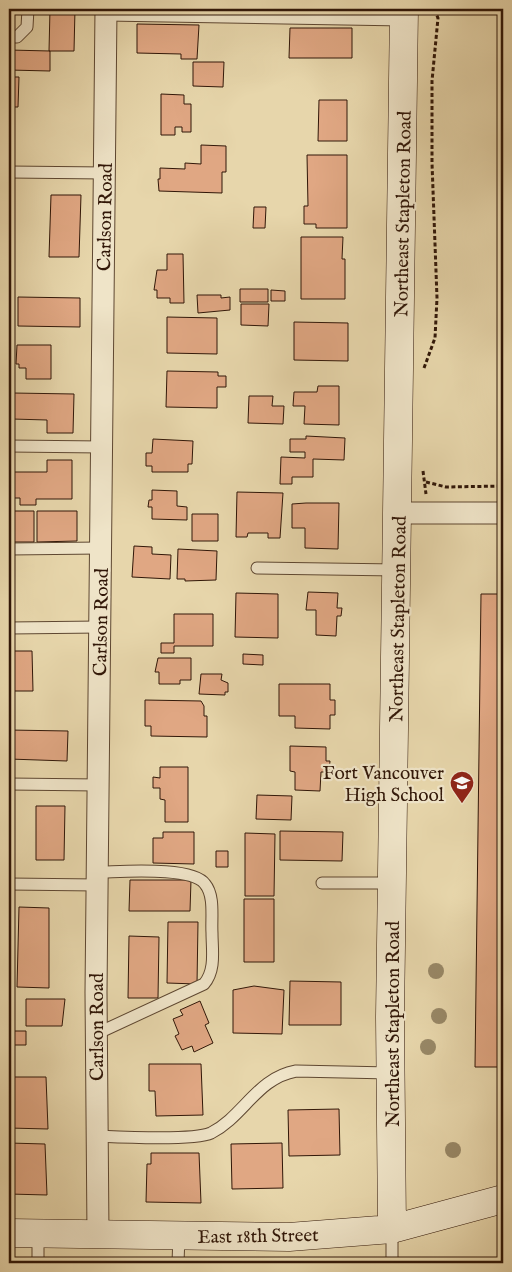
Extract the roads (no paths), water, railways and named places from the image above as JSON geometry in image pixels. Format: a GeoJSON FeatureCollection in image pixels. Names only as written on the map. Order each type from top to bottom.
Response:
{"type":"FeatureCollection","features":[{"type":"Feature","properties":{"kind":"street","name":"Carlson Road"},"geometry":{"type":"LineString","coordinates":[[98,1234],[97,878],[106,12]]}},
{"type":"Feature","properties":{"kind":"street","name":"Northeast Stapleton Road"},"geometry":{"type":"LineString","coordinates":[[392,1229],[390,1072],[399,513],[404,14]]}},
{"type":"Feature","properties":{"kind":"street"},"geometry":{"type":"LineString","coordinates":[[399,513],[503,513]]}},
{"type":"Feature","properties":{"kind":"street","name":"East 18th Street"},"geometry":{"type":"LineString","coordinates":[[9,1233],[289,1237],[392,1229],[503,1198]]}},
{"type":"Feature","properties":{"kind":"lane"},"geometry":{"type":"LineString","coordinates":[[9,38],[17,37],[27,26],[28,9]]}},
{"type":"Feature","properties":{"kind":"lane"},"geometry":{"type":"LineString","coordinates":[[106,12],[404,14]]}},
{"type":"Feature","properties":{"kind":"lane"},"geometry":{"type":"LineString","coordinates":[[9,172],[105,173]]}},
{"type":"Feature","properties":{"kind":"lane"},"geometry":{"type":"LineString","coordinates":[[9,446],[102,447]]}},
{"type":"Feature","properties":{"kind":"lane"},"geometry":{"type":"LineString","coordinates":[[9,549],[100,548]]}},
{"type":"Feature","properties":{"kind":"lane"},"geometry":{"type":"LineString","coordinates":[[256,568],[398,570]]}},
{"type":"Feature","properties":{"kind":"lane"},"geometry":{"type":"LineString","coordinates":[[9,628],[100,627]]}},
{"type":"Feature","properties":{"kind":"lane"},"geometry":{"type":"LineString","coordinates":[[9,784],[98,785]]}},
{"type":"Feature","properties":{"kind":"lane"},"geometry":{"type":"LineString","coordinates":[[9,884],[184,874],[200,878],[206,885],[211,896],[212,962],[210,977],[204,984],[96,1034]]}},
{"type":"Feature","properties":{"kind":"lane"},"geometry":{"type":"LineString","coordinates":[[322,883],[392,884]]}},
{"type":"Feature","properties":{"kind":"lane"},"geometry":{"type":"LineString","coordinates":[[97,1136],[193,1137],[211,1133],[269,1081],[282,1074],[296,1071],[390,1072]]}},
{"type":"Feature","properties":{"kind":"lane"},"geometry":{"type":"LineString","coordinates":[[392,1229],[392,1263]]}},
{"type":"Feature","properties":{"kind":"lane"},"geometry":{"type":"LineString","coordinates":[[38,1234],[38,1263]]}},
{"type":"Feature","properties":{"kind":"lane"},"geometry":{"type":"LineString","coordinates":[[178,1263],[179,1236]]}},
{"type":"Feature","properties":{"kind":"place","name":"Fort Vancouver High School"},"geometry":{"type":"Point","coordinates":[462,804]}}]}
